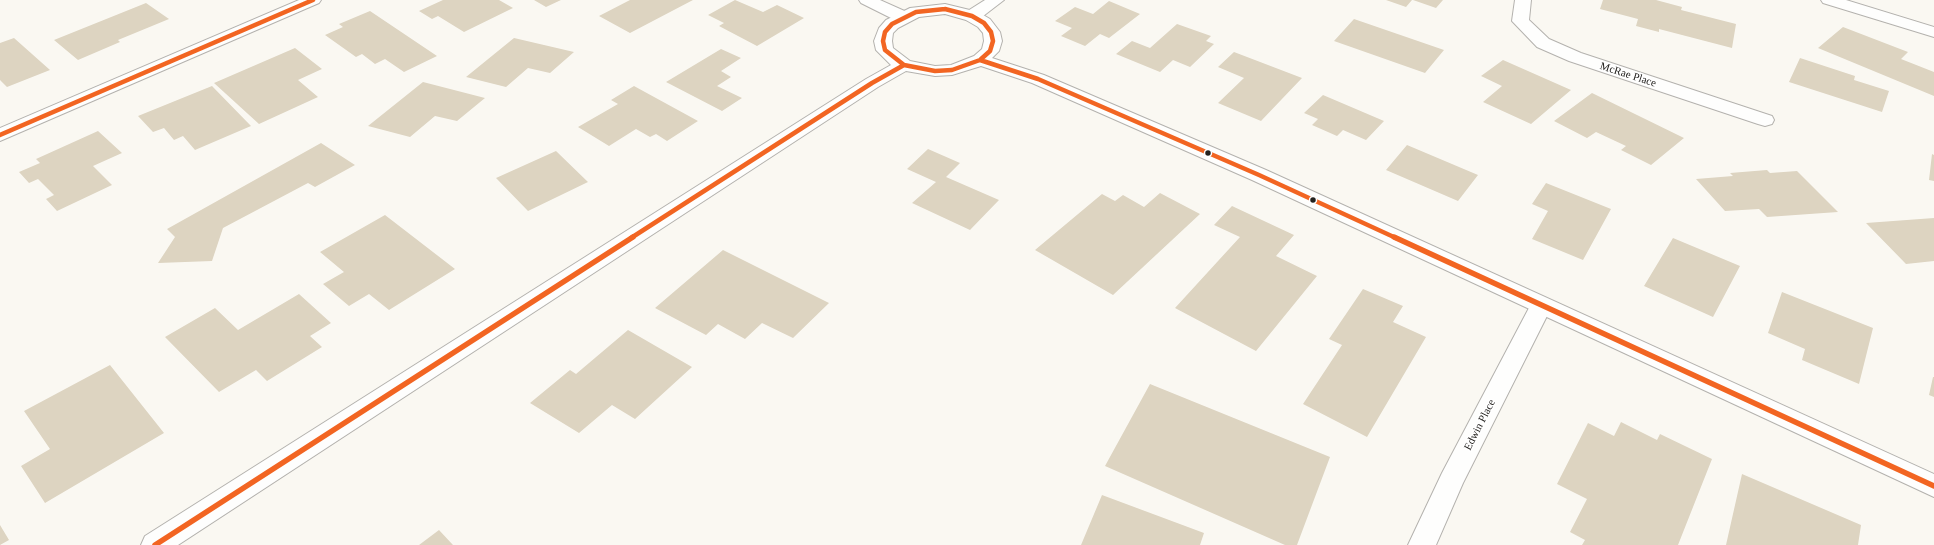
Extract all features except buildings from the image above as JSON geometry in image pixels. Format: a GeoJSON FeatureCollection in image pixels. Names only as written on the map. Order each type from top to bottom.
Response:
{"type":"FeatureCollection","features":[{"type":"Feature","properties":{"kind":"street"},"geometry":{"type":"LineString","coordinates":[[0,134],[313,0]]}},
{"type":"Feature","properties":{"kind":"street"},"geometry":{"type":"LineString","coordinates":[[867,0],[903,17]]}},
{"type":"Feature","properties":{"kind":"street"},"geometry":{"type":"LineString","coordinates":[[972,16],[996,0]]}},
{"type":"Feature","properties":{"kind":"street","name":"McRae Place"},"geometry":{"type":"LineString","coordinates":[[1524,0],[1520,21],[1543,43],[1575,57],[1765,120]]}},
{"type":"Feature","properties":{"kind":"street"},"geometry":{"type":"LineString","coordinates":[[1829,0],[1934,32]]}},
{"type":"Feature","properties":{"kind":"street"},"geometry":{"type":"LineString","coordinates":[[945,10],[972,16],[984,23],[992,32],[994,41],[990,51],[980,60],[967,66],[940,70],[919,69],[904,65],[893,58],[885,50],[883,41],[885,32],[892,24],[903,17],[916,12],[945,10]]}},
{"type":"Feature","properties":{"kind":"street"},"geometry":{"type":"LineString","coordinates":[[980,60],[1038,79],[1259,175],[1934,486]]}},
{"type":"Feature","properties":{"kind":"street"},"geometry":{"type":"LineString","coordinates":[[155,545],[872,83],[904,65]]}},
{"type":"Feature","properties":{"kind":"street","name":"Edwin Place"},"geometry":{"type":"LineString","coordinates":[[1422,545],[1451,481],[1541,306]]}},
{"type":"Feature","properties":{"kind":"transit line"},"geometry":{"type":"LineString","coordinates":[[0,135],[313,0]]}},
{"type":"Feature","properties":{"kind":"transit line"},"geometry":{"type":"LineString","coordinates":[[945,9],[972,16],[984,23],[991,32],[993,41],[990,51],[980,60],[952,70],[935,71],[904,65],[885,50],[883,41],[885,32],[892,24],[916,12],[945,9]]}},
{"type":"Feature","properties":{"kind":"transit line"},"geometry":{"type":"LineString","coordinates":[[980,60],[1038,79],[1259,175],[1934,486]]}},
{"type":"Feature","properties":{"kind":"transit line"},"geometry":{"type":"LineString","coordinates":[[155,545],[872,83],[904,65]]}}]}
